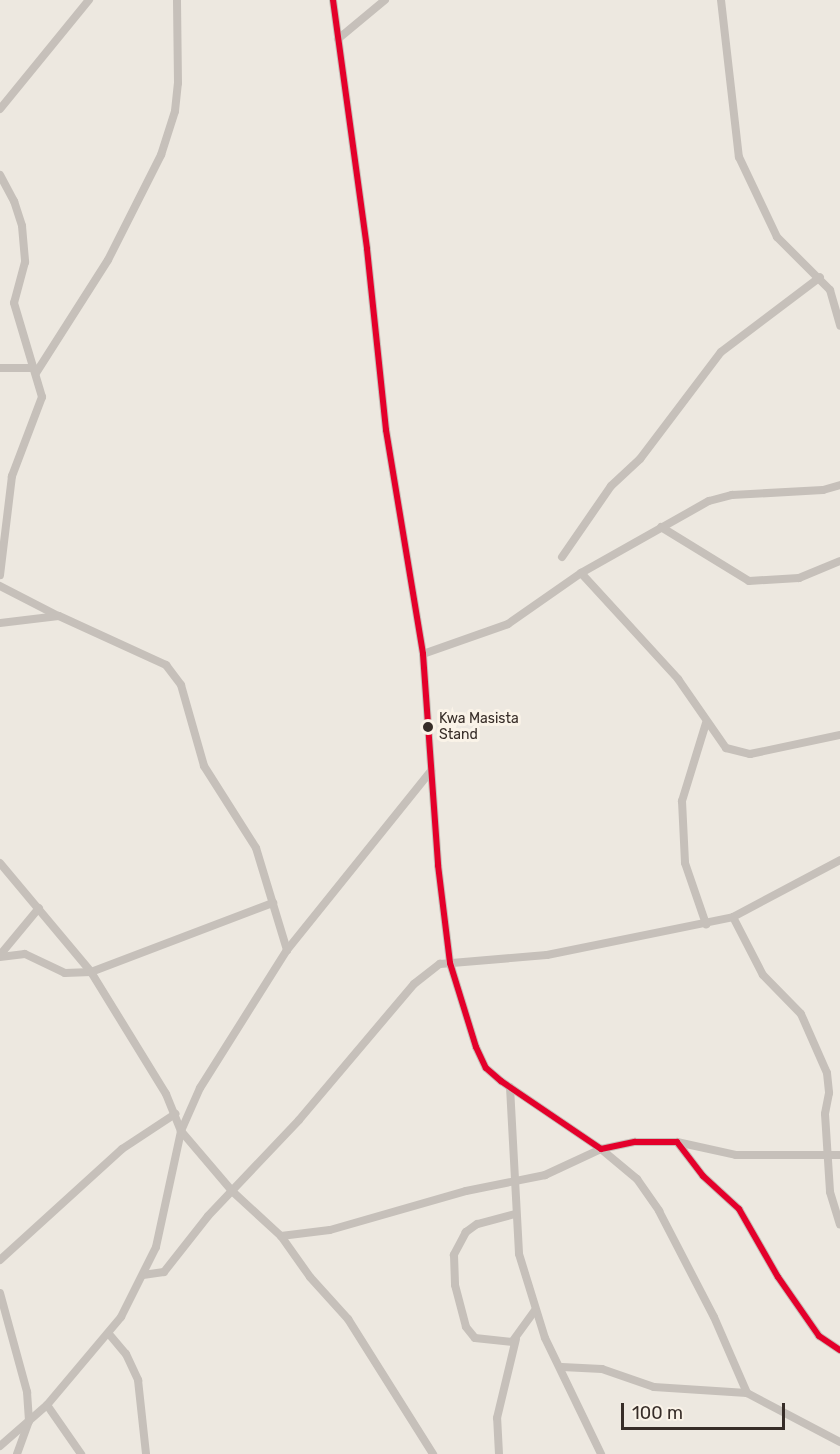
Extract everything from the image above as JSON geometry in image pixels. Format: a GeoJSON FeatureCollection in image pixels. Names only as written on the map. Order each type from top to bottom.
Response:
{"type":"FeatureCollection","features":[{"type":"Feature","properties":{"kind":"street"},"geometry":{"type":"LineString","coordinates":[[0,109],[89,0]]}},
{"type":"Feature","properties":{"kind":"street"},"geometry":{"type":"LineString","coordinates":[[35,371],[108,260],[161,155],[175,111],[178,84],[177,0]]}},
{"type":"Feature","properties":{"kind":"street"},"geometry":{"type":"LineString","coordinates":[[333,0],[367,249],[386,430],[423,654],[431,771],[450,963],[486,1068],[510,1088],[601,1149],[637,1179],[659,1211],[714,1317],[747,1393]]}},
{"type":"Feature","properties":{"kind":"street"},"geometry":{"type":"LineString","coordinates":[[338,39],[385,0]]}},
{"type":"Feature","properties":{"kind":"street"},"geometry":{"type":"LineString","coordinates":[[721,0],[739,157],[777,237],[820,276],[835,299],[840,326]]}},
{"type":"Feature","properties":{"kind":"street"},"geometry":{"type":"LineString","coordinates":[[0,175],[14,201],[22,226],[25,262],[14,303],[35,371],[41,403],[12,476],[0,575]]}},
{"type":"Feature","properties":{"kind":"street"},"geometry":{"type":"LineString","coordinates":[[562,557],[611,486],[640,459],[721,352],[820,276]]}},
{"type":"Feature","properties":{"kind":"street"},"geometry":{"type":"LineString","coordinates":[[0,368],[35,371]]}},
{"type":"Feature","properties":{"kind":"street"},"geometry":{"type":"LineString","coordinates":[[423,654],[508,624],[580,573],[722,496],[823,490],[840,485]]}},
{"type":"Feature","properties":{"kind":"street"},"geometry":{"type":"LineString","coordinates":[[662,527],[749,581],[799,578],[840,561]]}},
{"type":"Feature","properties":{"kind":"street"},"geometry":{"type":"LineString","coordinates":[[580,573],[678,679],[706,723],[726,748],[738,753],[788,747],[840,735]]}},
{"type":"Feature","properties":{"kind":"street"},"geometry":{"type":"LineString","coordinates":[[0,586],[59,616],[157,658],[176,678],[204,765],[256,848],[287,950]]}},
{"type":"Feature","properties":{"kind":"street"},"geometry":{"type":"LineString","coordinates":[[0,623],[59,616]]}},
{"type":"Feature","properties":{"kind":"street"},"geometry":{"type":"LineString","coordinates":[[706,723],[682,801],[685,862],[706,924]]}},
{"type":"Feature","properties":{"kind":"street"},"geometry":{"type":"LineString","coordinates":[[0,1446],[47,1405],[110,1334],[156,1247],[181,1131],[200,1088],[287,950],[431,771]]}},
{"type":"Feature","properties":{"kind":"street"},"geometry":{"type":"LineString","coordinates":[[143,1275],[164,1272],[232,1191],[299,1120],[414,984],[440,964],[546,955],[733,917],[840,860]]}},
{"type":"Feature","properties":{"kind":"street"},"geometry":{"type":"LineString","coordinates":[[0,863],[91,972],[175,1114],[181,1131],[232,1191],[281,1236],[310,1277],[348,1319],[433,1454]]}},
{"type":"Feature","properties":{"kind":"street"},"geometry":{"type":"LineString","coordinates":[[0,956],[25,954],[71,975],[91,972],[273,903]]}},
{"type":"Feature","properties":{"kind":"street"},"geometry":{"type":"LineString","coordinates":[[0,956],[39,908]]}},
{"type":"Feature","properties":{"kind":"street"},"geometry":{"type":"LineString","coordinates":[[733,917],[763,975],[801,1014],[822,1059],[829,1087],[825,1114],[830,1192],[840,1224]]}},
{"type":"Feature","properties":{"kind":"street"},"geometry":{"type":"LineString","coordinates":[[510,1088],[513,1183],[519,1254],[535,1310],[601,1454]]}},
{"type":"Feature","properties":{"kind":"street"},"geometry":{"type":"LineString","coordinates":[[0,1260],[122,1149],[175,1114]]}},
{"type":"Feature","properties":{"kind":"street"},"geometry":{"type":"LineString","coordinates":[[281,1236],[330,1230],[466,1191],[545,1175],[601,1149],[635,1142],[677,1142],[736,1155],[840,1155]]}},
{"type":"Feature","properties":{"kind":"street"},"geometry":{"type":"LineString","coordinates":[[677,1142],[703,1176],[739,1209],[778,1277],[819,1336],[840,1350]]}},
{"type":"Feature","properties":{"kind":"street"},"geometry":{"type":"LineString","coordinates":[[515,1214],[477,1224],[466,1232],[454,1255],[454,1278],[471,1335],[502,1344],[516,1339]]}},
{"type":"Feature","properties":{"kind":"street"},"geometry":{"type":"LineString","coordinates":[[0,1293],[27,1392],[29,1421],[17,1454]]}},
{"type":"Feature","properties":{"kind":"street"},"geometry":{"type":"LineString","coordinates":[[498,1454],[497,1418],[516,1339],[535,1310]]}},
{"type":"Feature","properties":{"kind":"street"},"geometry":{"type":"LineString","coordinates":[[110,1334],[126,1354],[138,1380],[146,1454]]}},
{"type":"Feature","properties":{"kind":"street"},"geometry":{"type":"LineString","coordinates":[[561,1367],[602,1369],[654,1387],[747,1393],[840,1442]]}},
{"type":"Feature","properties":{"kind":"street"},"geometry":{"type":"LineString","coordinates":[[47,1405],[81,1454]]}},
{"type":"Feature","properties":{"kind":"transit line"},"geometry":{"type":"LineString","coordinates":[[333,0],[367,249],[386,430],[423,654],[438,865],[450,963],[476,1047],[486,1068],[501,1081],[601,1149],[635,1142],[677,1142],[703,1176],[739,1209],[778,1277],[819,1336],[840,1350]]}},
{"type":"Feature","properties":{"kind":"place","name":"Kwa Masista Stand"},"geometry":{"type":"Point","coordinates":[428,727]}}]}
